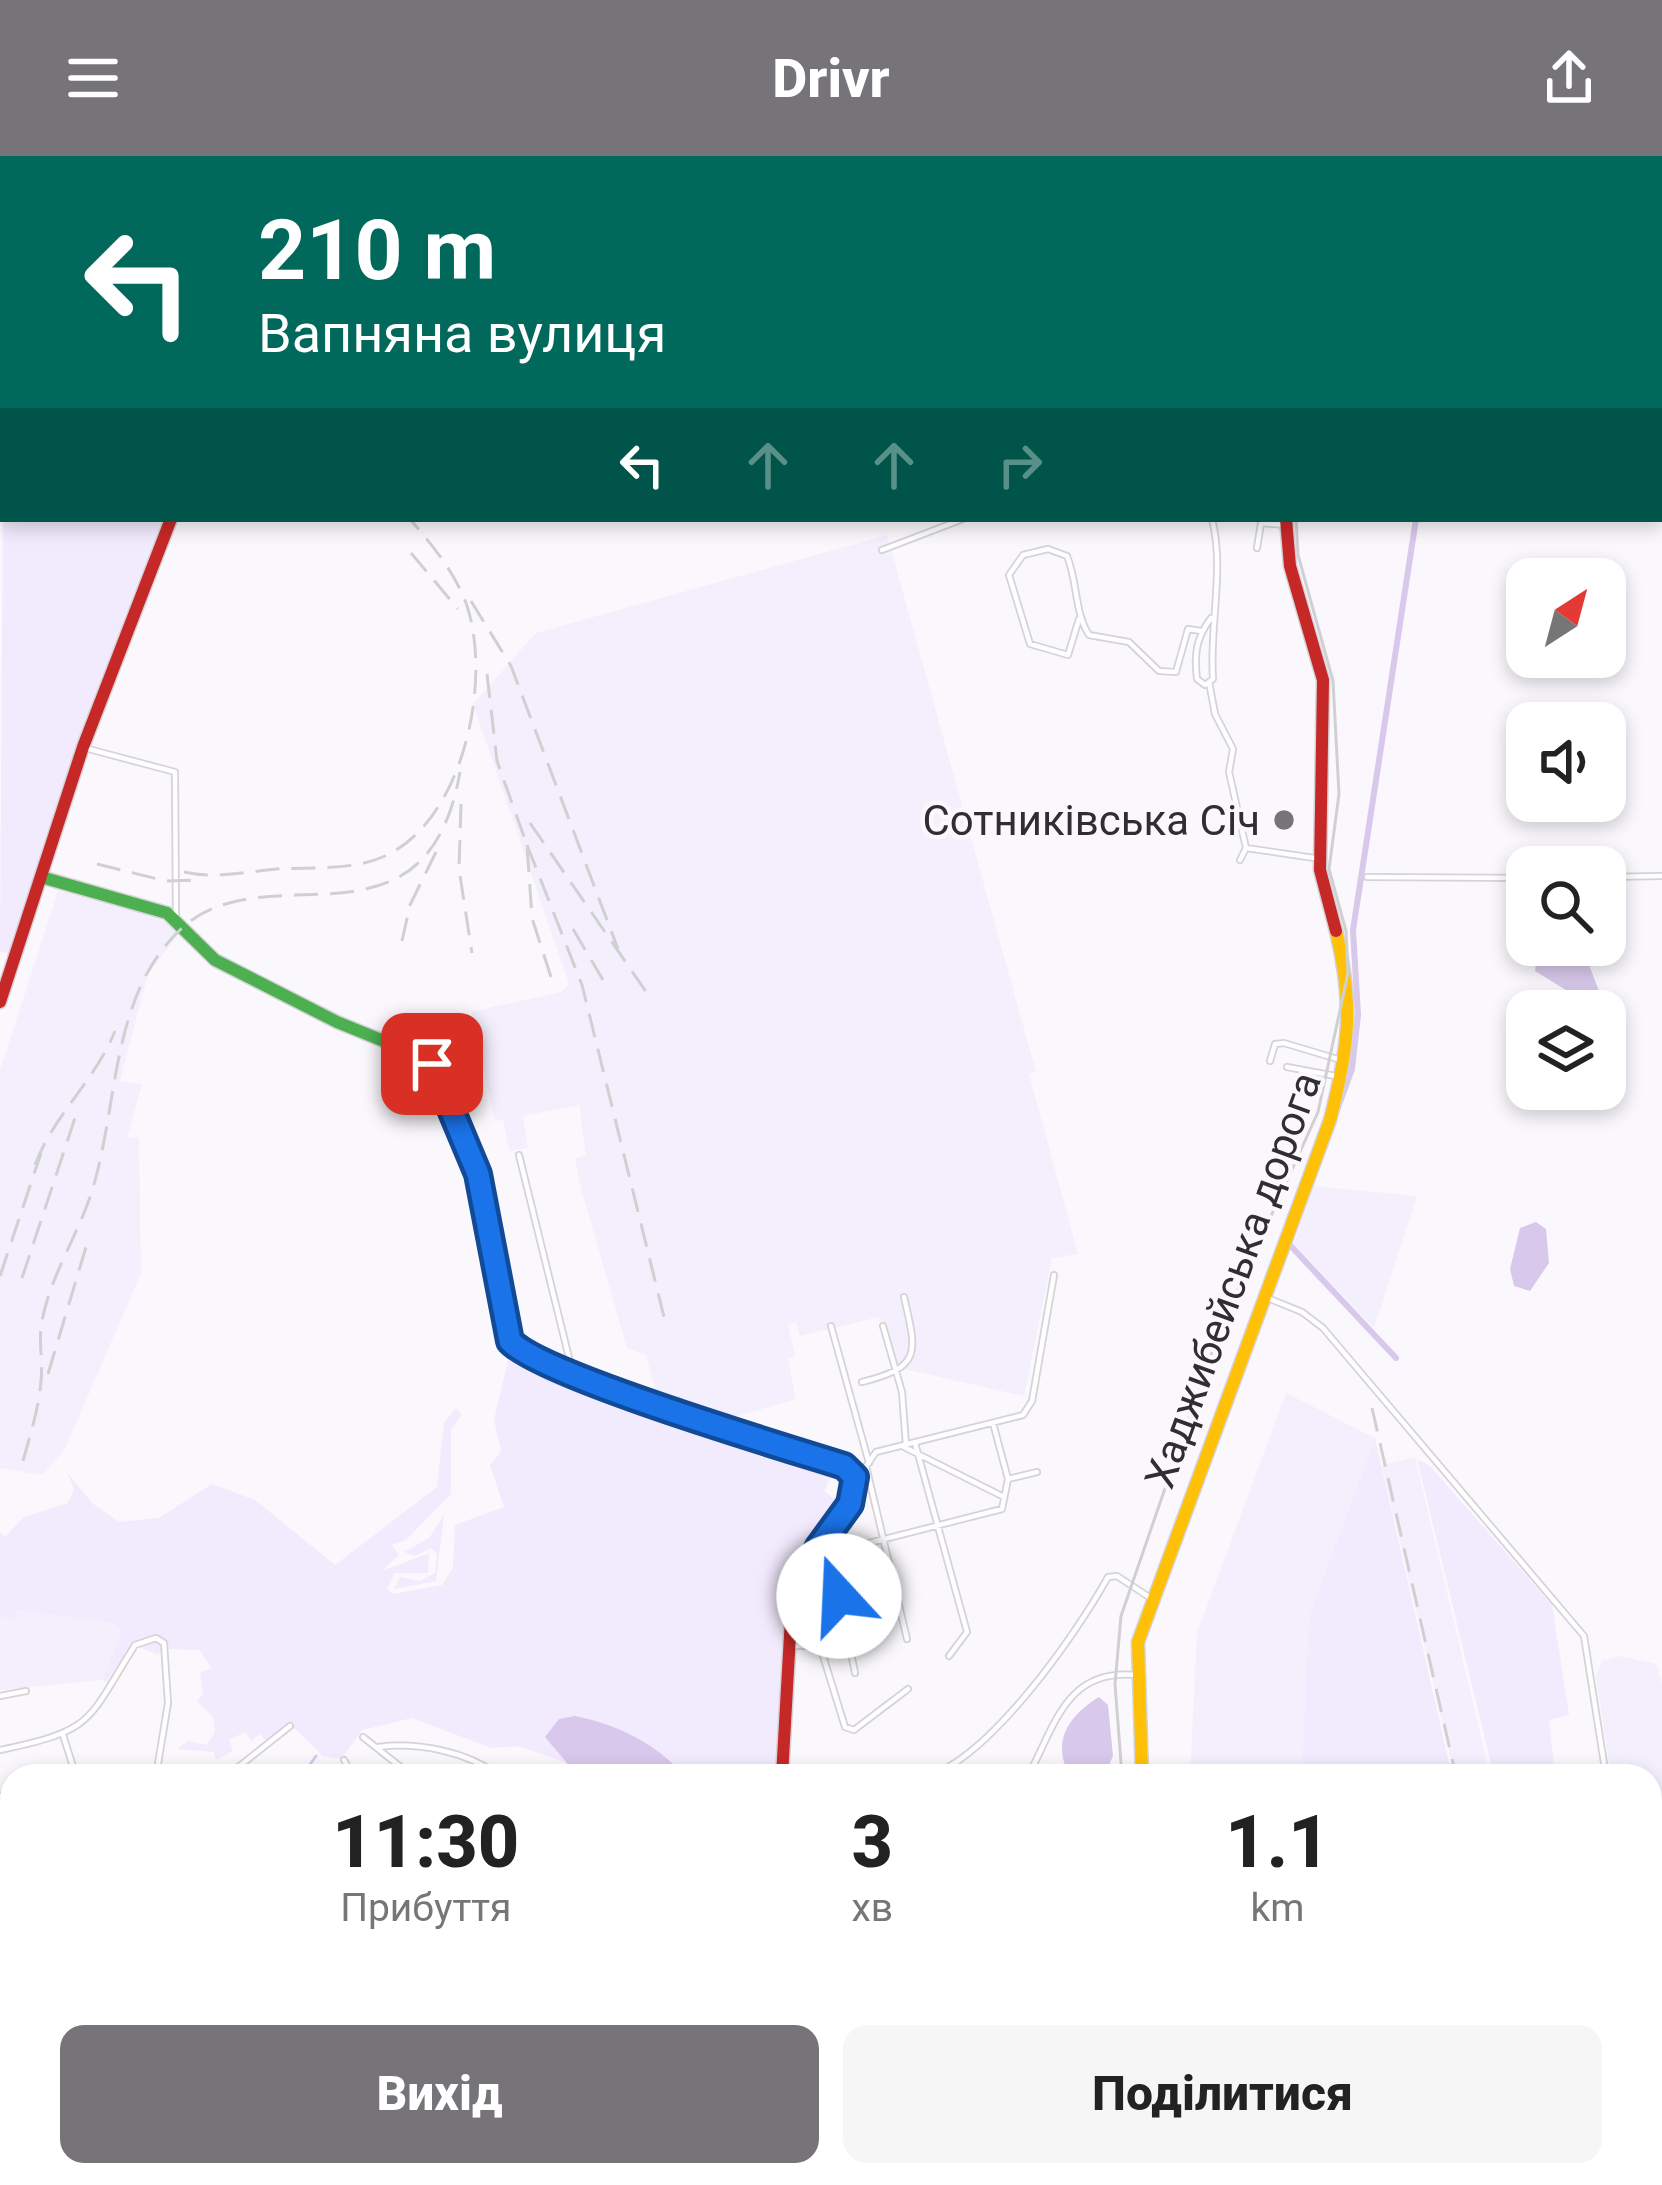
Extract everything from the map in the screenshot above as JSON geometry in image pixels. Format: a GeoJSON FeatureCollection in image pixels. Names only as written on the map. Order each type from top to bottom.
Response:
{"type":"FeatureCollection","features":[{"type":"Feature","properties":{"kind":"street"},"geometry":{"type":"LineString","coordinates":[[0,1002],[83,747],[170,522]]}},
{"type":"Feature","properties":{"kind":"street"},"geometry":{"type":"LineString","coordinates":[[882,550],[955,522]]}},
{"type":"Feature","properties":{"kind":"street"},"geometry":{"type":"LineString","coordinates":[[1213,522],[1218,549],[1209,682],[1215,714],[1233,749],[1229,772],[1246,848],[1240,860]]}},
{"type":"Feature","properties":{"kind":"street"},"geometry":{"type":"LineString","coordinates":[[1257,548],[1261,524],[1286,522]]}},
{"type":"Feature","properties":{"kind":"street","name":"Хаджибейська дорога"},"geometry":{"type":"LineString","coordinates":[[1141,1764],[1138,1642],[1346,1062],[1349,984],[1323,892],[1321,859],[1323,680],[1290,566],[1286,522]]}},
{"type":"Feature","properties":{"kind":"street"},"geometry":{"type":"LineString","coordinates":[[1079,619],[1068,655],[1030,644],[1009,575],[1023,555],[1048,549],[1066,556],[1076,580],[1079,619],[1089,635],[1129,642],[1159,671],[1176,672],[1188,629],[1202,631]]}},
{"type":"Feature","properties":{"kind":"street"},"geometry":{"type":"LineString","coordinates":[[1209,682],[1197,680],[1195,661],[1202,631],[1211,618]]}},
{"type":"Feature","properties":{"kind":"street"},"geometry":{"type":"LineString","coordinates":[[83,747],[175,772],[176,919]]}},
{"type":"Feature","properties":{"kind":"street"},"geometry":{"type":"LineString","coordinates":[[1246,848],[1321,859]]}},
{"type":"Feature","properties":{"kind":"street"},"geometry":{"type":"LineString","coordinates":[[1626,877],[1662,876]]}},
{"type":"Feature","properties":{"kind":"street"},"geometry":{"type":"LineString","coordinates":[[41,877],[155,908],[176,919],[194,945],[215,960],[432,1064],[478,1174],[510,1341],[528,1356],[844,1466],[856,1480]]}},
{"type":"Feature","properties":{"kind":"street"},"geometry":{"type":"LineString","coordinates":[[1367,877],[1506,878]]}},
{"type":"Feature","properties":{"kind":"street"},"geometry":{"type":"LineString","coordinates":[[1270,1061],[1275,1044],[1284,1043],[1346,1062]]}},
{"type":"Feature","properties":{"kind":"street"},"geometry":{"type":"LineString","coordinates":[[1287,1067],[1343,1078]]}},
{"type":"Feature","properties":{"kind":"street"},"geometry":{"type":"LineString","coordinates":[[519,1155],[573,1374]]}},
{"type":"Feature","properties":{"kind":"street"},"geometry":{"type":"LineString","coordinates":[[782,1764],[793,1600],[850,1504],[856,1480],[876,1452],[1023,1415],[1032,1401],[1054,1274]]}},
{"type":"Feature","properties":{"kind":"street"},"geometry":{"type":"LineString","coordinates":[[1265,1297],[1302,1312],[1323,1328],[1584,1636],[1604,1764]]}},
{"type":"Feature","properties":{"kind":"street"},"geometry":{"type":"LineString","coordinates":[[862,1382],[898,1373],[914,1350],[904,1298]]}},
{"type":"Feature","properties":{"kind":"street"},"geometry":{"type":"LineString","coordinates":[[831,1326],[907,1639]]}},
{"type":"Feature","properties":{"kind":"street"},"geometry":{"type":"LineString","coordinates":[[883,1326],[898,1373],[904,1445],[1006,1498]]}},
{"type":"Feature","properties":{"kind":"street"},"geometry":{"type":"LineString","coordinates":[[822,1551],[1002,1509],[1008,1478],[993,1422]]}},
{"type":"Feature","properties":{"kind":"street"},"geometry":{"type":"LineString","coordinates":[[915,1443],[967,1632],[950,1656]]}},
{"type":"Feature","properties":{"kind":"street"},"geometry":{"type":"LineString","coordinates":[[1008,1478],[1037,1472]]}},
{"type":"Feature","properties":{"kind":"street"},"geometry":{"type":"LineString","coordinates":[[822,1551],[855,1673]]}},
{"type":"Feature","properties":{"kind":"street"},"geometry":{"type":"LineString","coordinates":[[954,1764],[972,1751],[1065,1647],[1108,1577],[1117,1576],[1152,1599]]}},
{"type":"Feature","properties":{"kind":"street"},"geometry":{"type":"LineString","coordinates":[[0,1750],[63,1735],[89,1721],[135,1645],[163,1641],[168,1703],[158,1764]]}},
{"type":"Feature","properties":{"kind":"street"},"geometry":{"type":"LineString","coordinates":[[790,1646],[820,1646],[845,1727],[854,1730],[908,1689]]}},
{"type":"Feature","properties":{"kind":"street"},"geometry":{"type":"LineString","coordinates":[[1034,1764],[1058,1714],[1076,1692],[1102,1673],[1137,1675]]}},
{"type":"Feature","properties":{"kind":"street"},"geometry":{"type":"LineString","coordinates":[[0,1696],[26,1691]]}},
{"type":"Feature","properties":{"kind":"street"},"geometry":{"type":"LineString","coordinates":[[242,1764],[290,1726]]}},
{"type":"Feature","properties":{"kind":"street"},"geometry":{"type":"LineString","coordinates":[[63,1735],[72,1764]]}},
{"type":"Feature","properties":{"kind":"street"},"geometry":{"type":"LineString","coordinates":[[363,1737],[398,1764]]}},
{"type":"Feature","properties":{"kind":"street"},"geometry":{"type":"LineString","coordinates":[[378,1747],[439,1750],[472,1764]]}},
{"type":"Feature","properties":{"kind":"street"},"geometry":{"type":"LineString","coordinates":[[344,1760],[346,1764]]}},
{"type":"Feature","properties":{"kind":"shaded area"},"geometry":{"type":"Polygon","coordinates":[[[3,522],[169,522],[95,713],[14,955],[0,951],[3,522]]]}},
{"type":"Feature","properties":{"kind":"shaded area"},"geometry":{"type":"Polygon","coordinates":[[[887,535],[1036,1072],[1029,1074],[1078,1254],[1052,1258],[1024,1396],[896,1367],[879,1317],[800,1336],[796,1322],[788,1324],[795,1355],[788,1359],[796,1399],[721,1421],[657,1397],[646,1355],[627,1348],[575,1158],[586,1155],[579,1105],[523,1116],[528,1148],[510,1151],[503,1120],[495,1121],[471,1012],[561,992],[569,984],[473,704],[536,633],[887,535]]]}},
{"type":"Feature","properties":{"kind":"shaded area"},"geometry":{"type":"Polygon","coordinates":[[[58,891],[160,915],[179,934],[148,974],[120,1081],[142,1084],[127,1138],[139,1137],[141,1273],[65,1449],[42,1475],[0,1468],[0,1071],[58,891]]]}},
{"type":"Feature","properties":{"kind":"shaded area"},"geometry":{"type":"Polygon","coordinates":[[[1536,966],[1589,966],[1599,990],[1566,990],[1535,971],[1536,966]]]}},
{"type":"Feature","properties":{"kind":"shaded area"},"geometry":{"type":"Polygon","coordinates":[[[1313,1186],[1417,1196],[1374,1328],[1294,1244],[1313,1186]]]}},
{"type":"Feature","properties":{"kind":"shaded area"},"geometry":{"type":"Polygon","coordinates":[[[1536,1222],[1546,1229],[1549,1263],[1530,1291],[1514,1286],[1510,1269],[1520,1228],[1536,1222]]]}},
{"type":"Feature","properties":{"kind":"shaded area"},"geometry":{"type":"Polygon","coordinates":[[[508,1360],[833,1473],[824,1491],[833,1498],[846,1489],[796,1569],[789,1591],[777,1764],[566,1764],[517,1746],[491,1748],[412,1718],[362,1730],[341,1759],[323,1756],[289,1723],[266,1740],[259,1734],[252,1741],[245,1732],[229,1740],[233,1751],[216,1760],[214,1752],[177,1749],[188,1741],[206,1745],[215,1732],[213,1717],[197,1701],[203,1694],[200,1673],[211,1668],[200,1650],[163,1649],[158,1655],[131,1643],[107,1682],[102,1680],[122,1630],[114,1623],[16,1609],[17,1621],[0,1616],[0,1532],[5,1537],[24,1517],[68,1503],[74,1489],[67,1472],[92,1503],[119,1522],[159,1518],[212,1484],[255,1500],[335,1565],[437,1487],[444,1422],[456,1408],[462,1414],[451,1430],[451,1494],[406,1540],[392,1545],[399,1555],[382,1571],[429,1553],[428,1573],[395,1573],[387,1589],[394,1594],[442,1585],[453,1568],[455,1525],[504,1507],[490,1465],[501,1451],[494,1420],[508,1360]]]}},
{"type":"Feature","properties":{"kind":"shaded area"},"geometry":{"type":"Polygon","coordinates":[[[1286,1393],[1375,1438],[1309,1616],[1304,1764],[1191,1764],[1197,1633],[1286,1393]]]}},
{"type":"Feature","properties":{"kind":"shaded area"},"geometry":{"type":"Polygon","coordinates":[[[1375,1438],[1449,1764],[1303,1764],[1309,1616],[1375,1438]]]}},
{"type":"Feature","properties":{"kind":"shaded area"},"geometry":{"type":"Polygon","coordinates":[[[1415,1457],[1487,1764],[1452,1764],[1382,1465],[1415,1457]]]}},
{"type":"Feature","properties":{"kind":"shaded area"},"geometry":{"type":"Polygon","coordinates":[[[1417,1459],[1429,1465],[1552,1605],[1569,1715],[1549,1720],[1554,1764],[1491,1764],[1417,1459]]]}},
{"type":"Feature","properties":{"kind":"shaded area"},"geometry":{"type":"Polygon","coordinates":[[[444,1515],[436,1581],[394,1589],[400,1577],[420,1581],[435,1573],[437,1554],[431,1548],[415,1556],[404,1552],[429,1538],[444,1515]]]}},
{"type":"Feature","properties":{"kind":"shaded area"},"geometry":{"type":"Polygon","coordinates":[[[15,1608],[114,1623],[122,1629],[102,1680],[0,1690],[0,1616],[16,1620],[15,1608]]]}},
{"type":"Feature","properties":{"kind":"shaded area"},"geometry":{"type":"Polygon","coordinates":[[[1621,1656],[1656,1664],[1662,1683],[1662,1764],[1609,1764],[1596,1676],[1602,1661],[1621,1656]]]}},
{"type":"Feature","properties":{"kind":"shaded area"},"geometry":{"type":"Polygon","coordinates":[[[1099,1697],[1108,1705],[1113,1756],[1109,1764],[1065,1764],[1063,1741],[1079,1713],[1099,1697]]]}},
{"type":"Feature","properties":{"kind":"shaded area"},"geometry":{"type":"Polygon","coordinates":[[[575,1716],[606,1724],[635,1737],[672,1764],[568,1764],[545,1737],[559,1719],[575,1716]]]}},
{"type":"Feature","properties":{"kind":"waterway"},"geometry":{"type":"LineString","coordinates":[[1316,1168],[1352,1069],[1358,1015],[1353,930],[1416,522]]}},
{"type":"Feature","properties":{"kind":"waterway"},"geometry":{"type":"LineString","coordinates":[[1291,1237],[1288,1243],[1396,1358]]}},
{"type":"Feature","properties":{"kind":"waterway"},"geometry":{"type":"LineString","coordinates":[[310,1764],[316,1756]]}},
{"type":"Feature","properties":{"kind":"tram line"},"geometry":{"type":"LineString","coordinates":[[1121,1764],[1115,1684],[1121,1616],[1220,1329],[1318,1112],[1348,973],[1346,931],[1329,869],[1339,794],[1333,681],[1298,555],[1296,522]]}},
{"type":"Feature","properties":{"kind":"railway"},"geometry":{"type":"LineString","coordinates":[[184,872],[219,875],[359,864],[385,856],[412,838],[435,812],[465,744],[473,707],[474,634],[455,580],[412,522]]}},
{"type":"Feature","properties":{"kind":"railway"},"geometry":{"type":"LineString","coordinates":[[411,553],[458,609]]}},
{"type":"Feature","properties":{"kind":"railway"},"geometry":{"type":"LineString","coordinates":[[471,601],[511,666],[618,949]]}},
{"type":"Feature","properties":{"kind":"railway"},"geometry":{"type":"LineString","coordinates":[[487,674],[497,761],[527,845],[532,918],[551,977]]}},
{"type":"Feature","properties":{"kind":"railway"},"geometry":{"type":"LineString","coordinates":[[23,1461],[40,1391],[45,1309],[92,1191],[129,1018],[158,956],[181,929],[216,907],[256,898],[340,893],[379,885],[414,867],[442,831],[460,772]]}},
{"type":"Feature","properties":{"kind":"railway"},"geometry":{"type":"LineString","coordinates":[[461,804],[459,869],[472,953]]}},
{"type":"Feature","properties":{"kind":"railway"},"geometry":{"type":"LineString","coordinates":[[530,823],[649,996]]}},
{"type":"Feature","properties":{"kind":"railway"},"geometry":{"type":"LineString","coordinates":[[527,845],[582,985],[666,1325]]}},
{"type":"Feature","properties":{"kind":"railway"},"geometry":{"type":"LineString","coordinates":[[402,941],[410,905],[436,852]]}},
{"type":"Feature","properties":{"kind":"railway"},"geometry":{"type":"LineString","coordinates":[[97,864],[166,881],[202,880]]}},
{"type":"Feature","properties":{"kind":"railway"},"geometry":{"type":"LineString","coordinates":[[573,929],[603,980]]}},
{"type":"Feature","properties":{"kind":"railway"},"geometry":{"type":"LineString","coordinates":[[35,1165],[115,1031]]}},
{"type":"Feature","properties":{"kind":"railway"},"geometry":{"type":"LineString","coordinates":[[22,1278],[75,1118]]}},
{"type":"Feature","properties":{"kind":"railway"},"geometry":{"type":"LineString","coordinates":[[0,1276],[41,1153]]}},
{"type":"Feature","properties":{"kind":"railway"},"geometry":{"type":"LineString","coordinates":[[48,1374],[89,1237]]}},
{"type":"Feature","properties":{"kind":"railway"},"geometry":{"type":"LineString","coordinates":[[1372,1408],[1453,1764]]}},
{"type":"Feature","properties":{"kind":"traffic: fast"},"geometry":{"type":"LineString","coordinates":[[41,877],[167,913],[215,960],[337,1022],[428,1059],[470,1142],[510,1341],[535,1356]]}},
{"type":"Feature","properties":{"kind":"traffic: slow"},"geometry":{"type":"LineString","coordinates":[[1142,1764],[1138,1642],[1330,1120],[1345,1047],[1347,1004],[1336,931]]}},
{"type":"Feature","properties":{"kind":"traffic: jam"},"geometry":{"type":"LineString","coordinates":[[0,1002],[83,747],[170,522]]}},
{"type":"Feature","properties":{"kind":"traffic: jam"},"geometry":{"type":"LineString","coordinates":[[1286,522],[1290,566],[1323,680],[1320,870],[1336,931]]}},
{"type":"Feature","properties":{"kind":"traffic: jam"},"geometry":{"type":"LineString","coordinates":[[535,1356],[850,1470],[855,1494],[806,1566],[792,1600],[783,1764]]}},
{"type":"Feature","properties":{"kind":"place","name":"Сотниківська Січ"},"geometry":{"type":"Point","coordinates":[1284,820]}},
{"type":"Feature","properties":{"kind":"route"},"geometry":{"type":"LineString","coordinates":[[432,1064],[470,1142],[510,1341],[528,1356],[573,1374],[850,1470],[855,1494],[818,1548],[832,1557],[839,1596]]}}]}
